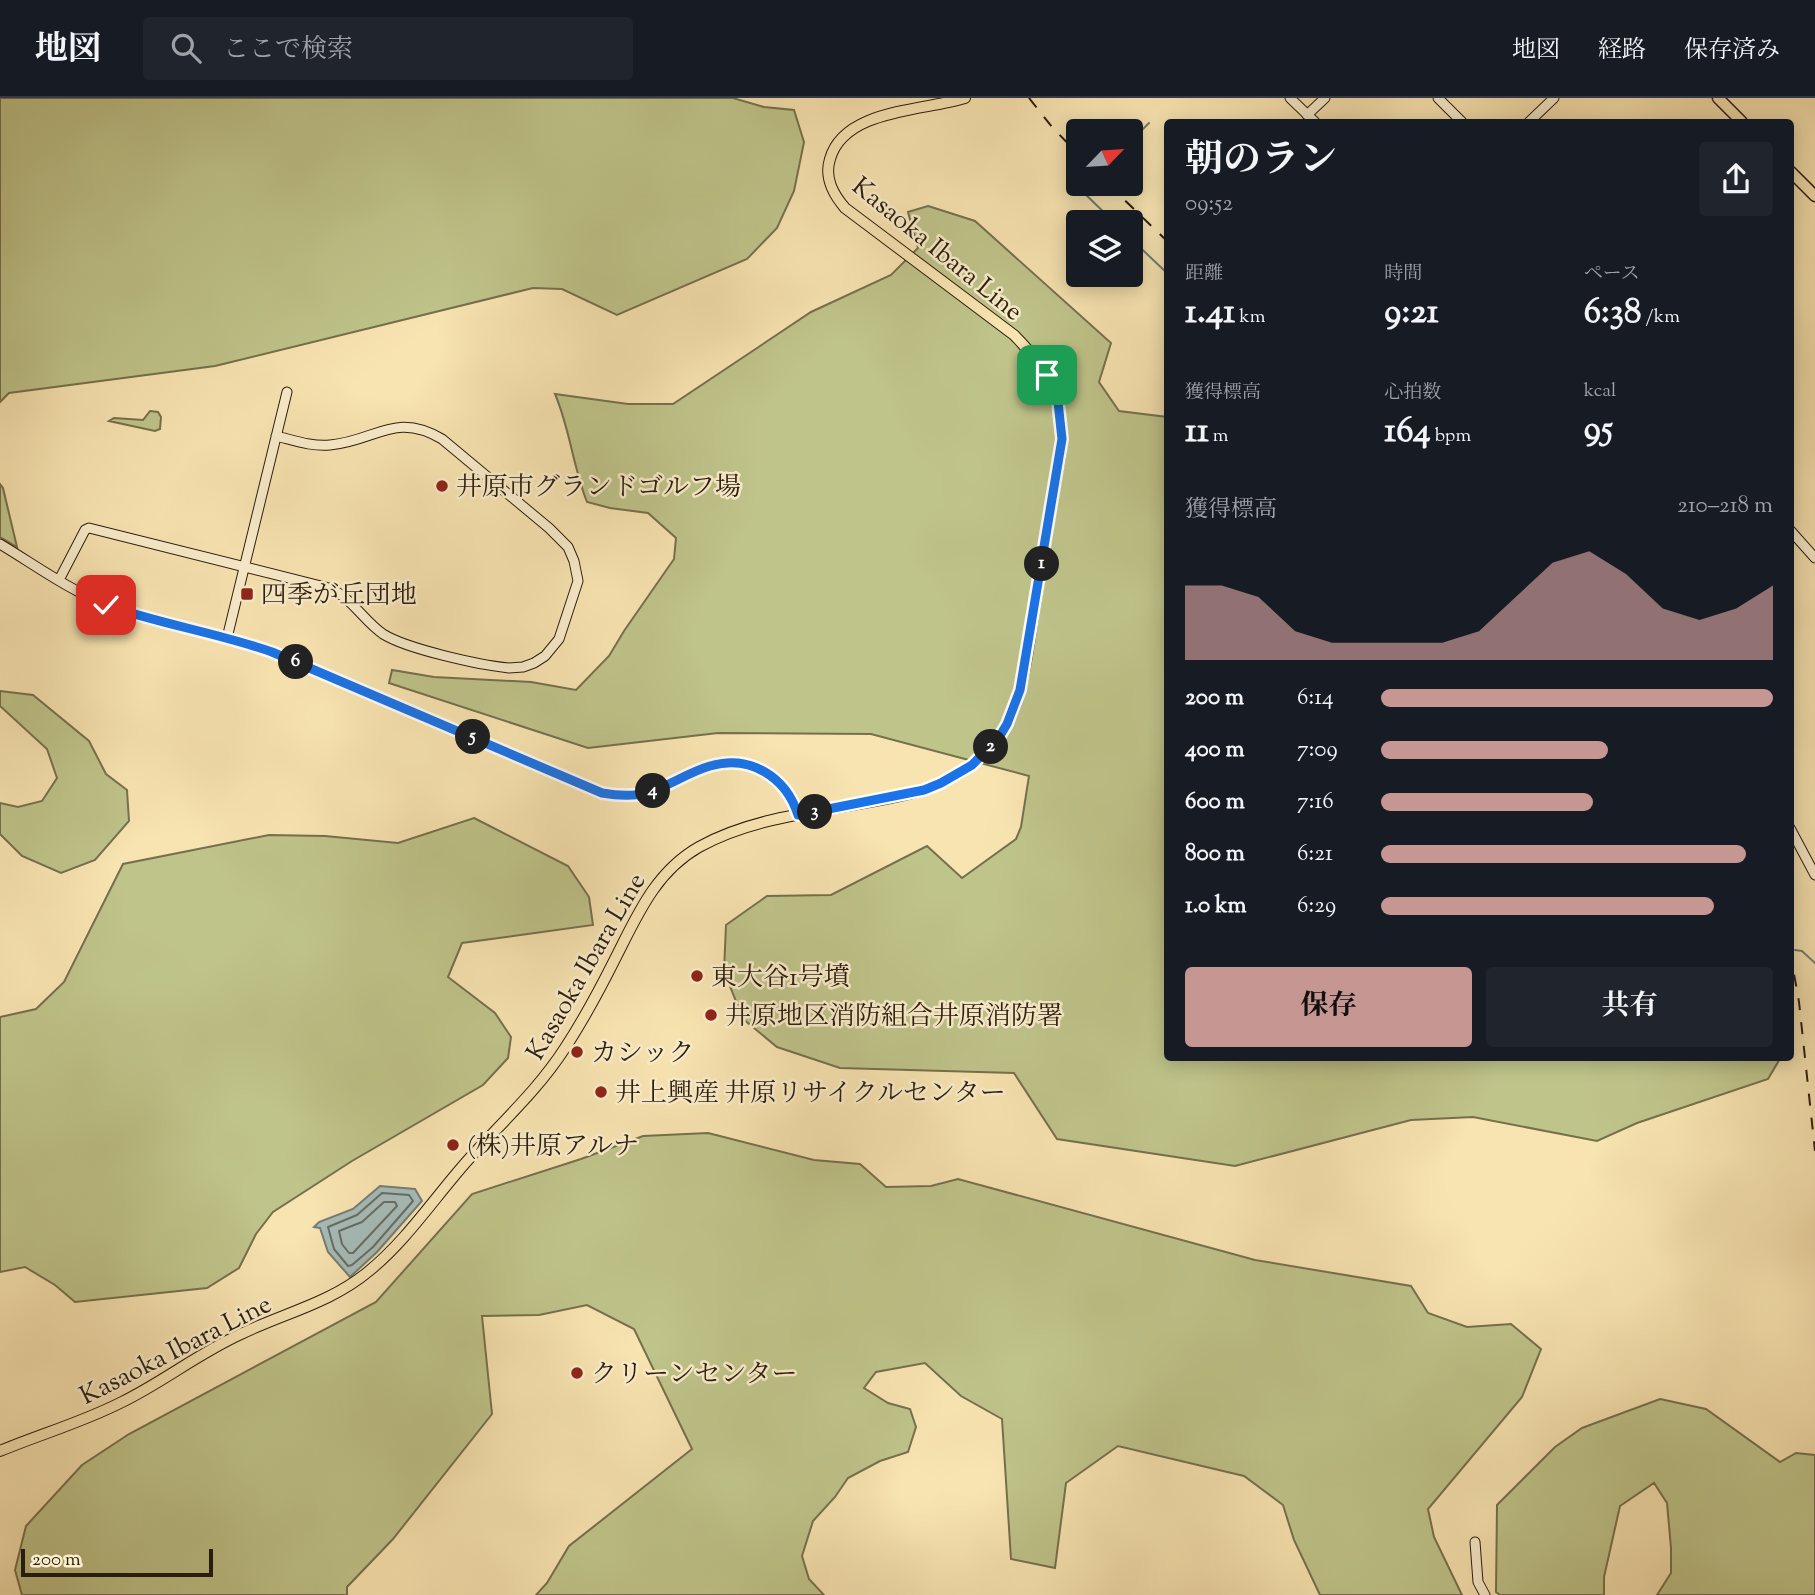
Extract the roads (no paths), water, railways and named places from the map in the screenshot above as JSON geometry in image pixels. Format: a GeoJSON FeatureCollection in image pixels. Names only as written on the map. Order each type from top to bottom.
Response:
{"type":"FeatureCollection","features":[{"type":"Feature","properties":{"kind":"highway"},"geometry":{"type":"LineString","coordinates":[[1718,98],[1739,119]]}},
{"type":"Feature","properties":{"kind":"highway"},"geometry":{"type":"LineString","coordinates":[[1728,98],[1748,119]]}},
{"type":"Feature","properties":{"kind":"highway"},"geometry":{"type":"LineString","coordinates":[[1794,166],[1815,187]]}},
{"type":"Feature","properties":{"kind":"highway"},"geometry":{"type":"LineString","coordinates":[[1794,175],[1815,196]]}},
{"type":"Feature","properties":{"kind":"main road","name":"Kasaoka Ibara Line"},"geometry":{"type":"LineString","coordinates":[[0,1451],[105,1411],[240,1334],[329,1297],[371,1270],[550,1070],[602,984],[652,888],[665,872],[696,848],[729,832],[798,815],[911,793],[941,783],[959,774],[988,751],[998,739],[1011,717],[1020,690],[1062,439],[1058,402],[1040,363],[1014,335],[845,208],[831,188],[828,176],[833,152],[848,130],[876,118],[965,98]]}},
{"type":"Feature","properties":{"kind":"street"},"geometry":{"type":"LineString","coordinates":[[1290,98],[1312,119]]}},
{"type":"Feature","properties":{"kind":"street"},"geometry":{"type":"LineString","coordinates":[[1307,115],[1325,98]]}},
{"type":"Feature","properties":{"kind":"street"},"geometry":{"type":"LineString","coordinates":[[1438,98],[1459,119]]}},
{"type":"Feature","properties":{"kind":"street"},"geometry":{"type":"LineString","coordinates":[[1532,119],[1554,98]]}},
{"type":"Feature","properties":{"kind":"street"},"geometry":{"type":"LineString","coordinates":[[1541,119],[1562,98]]}},
{"type":"Feature","properties":{"kind":"street"},"geometry":{"type":"LineString","coordinates":[[227,638],[287,392]]}},
{"type":"Feature","properties":{"kind":"street"},"geometry":{"type":"LineString","coordinates":[[60,580],[85,530],[89,528],[314,583],[336,591],[380,632],[404,644],[509,668],[534,663],[553,647],[568,618],[578,582],[573,557],[560,538],[442,439],[413,427],[390,428],[323,446],[276,436]]}},
{"type":"Feature","properties":{"kind":"street"},"geometry":{"type":"LineString","coordinates":[[1794,534],[1815,558]]}},
{"type":"Feature","properties":{"kind":"street"},"geometry":{"type":"LineString","coordinates":[[0,544],[85,595],[127,612],[272,652],[602,793],[636,795],[661,788],[711,765],[737,764],[762,771],[781,784],[789,792],[798,815]]}},
{"type":"Feature","properties":{"kind":"street"},"geometry":{"type":"LineString","coordinates":[[1794,835],[1815,874]]}},
{"type":"Feature","properties":{"kind":"street"},"geometry":{"type":"LineString","coordinates":[[1475,1542],[1478,1582],[1485,1595]]}},
{"type":"Feature","properties":{"kind":"water"},"geometry":{"type":"Polygon","coordinates":[[[380,1186],[415,1189],[422,1201],[377,1252],[350,1277],[328,1252],[320,1228],[314,1227],[319,1222],[353,1209],[380,1186]]]}},
{"type":"Feature","properties":{"kind":"waterway"},"geometry":{"type":"LineString","coordinates":[[1143,129],[1149,123]]}},
{"type":"Feature","properties":{"kind":"waterway"},"geometry":{"type":"LineString","coordinates":[[1087,196],[1102,210]]}},
{"type":"Feature","properties":{"kind":"waterway"},"geometry":{"type":"LineString","coordinates":[[1143,250],[1164,270]]}},
{"type":"Feature","properties":{"kind":"waterway"},"geometry":{"type":"LineString","coordinates":[[1795,950],[1802,951],[1815,963]]}},
{"type":"Feature","properties":{"kind":"railway"},"geometry":{"type":"LineString","coordinates":[[1029,98],[1066,142]]}},
{"type":"Feature","properties":{"kind":"railway"},"geometry":{"type":"LineString","coordinates":[[1120,196],[1164,238]]}},
{"type":"Feature","properties":{"kind":"railway"},"geometry":{"type":"LineString","coordinates":[[1794,974],[1815,1151]]}},
{"type":"Feature","properties":{"kind":"place","name":"井原市グランドゴルフ場"},"geometry":{"type":"Point","coordinates":[442,486]}},
{"type":"Feature","properties":{"kind":"place","name":"四季が丘団地"},"geometry":{"type":"Point","coordinates":[247,594]}},
{"type":"Feature","properties":{"kind":"place","name":"東大谷1号墳"},"geometry":{"type":"Point","coordinates":[697,976]}},
{"type":"Feature","properties":{"kind":"place","name":"井原地区消防組合井原消防署"},"geometry":{"type":"Point","coordinates":[711,1015]}},
{"type":"Feature","properties":{"kind":"place","name":"カシック"},"geometry":{"type":"Point","coordinates":[577,1052]}},
{"type":"Feature","properties":{"kind":"place","name":"井上興産 井原リサイクルセンター"},"geometry":{"type":"Point","coordinates":[601,1092]}},
{"type":"Feature","properties":{"kind":"place","name":"(株)井原アルナ"},"geometry":{"type":"Point","coordinates":[453,1145]}},
{"type":"Feature","properties":{"kind":"place","name":"クリーンセンター"},"geometry":{"type":"Point","coordinates":[577,1373]}}]}
